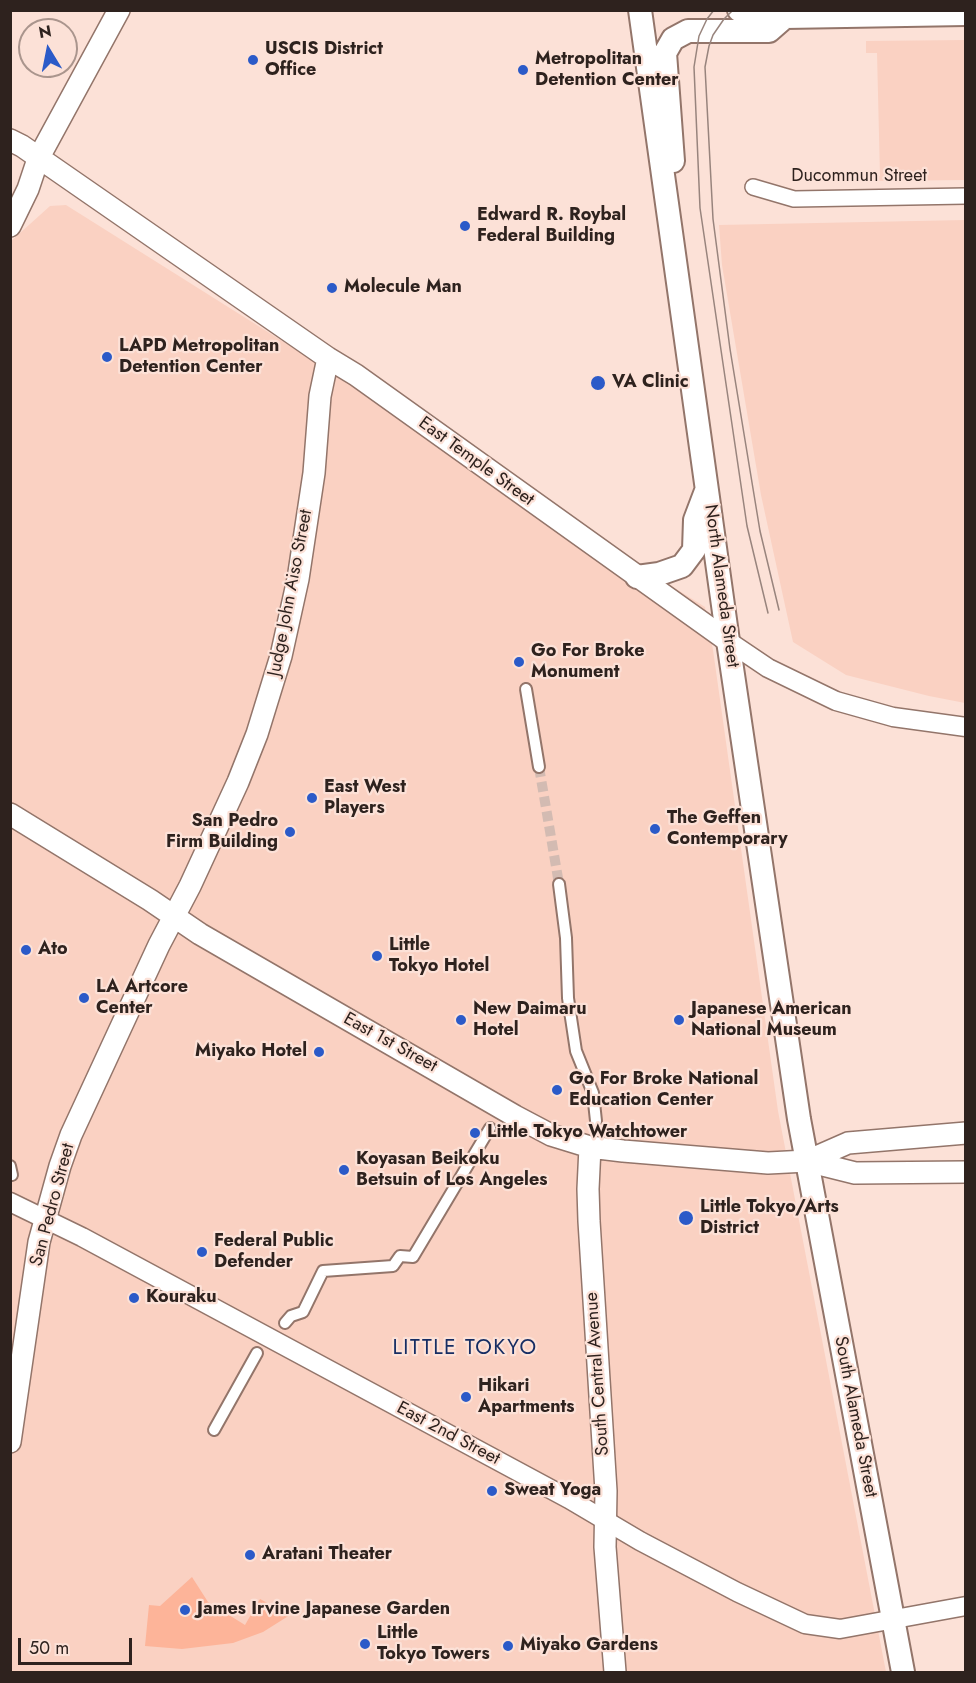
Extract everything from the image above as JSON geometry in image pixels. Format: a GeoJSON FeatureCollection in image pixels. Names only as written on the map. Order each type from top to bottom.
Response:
{"type":"FeatureCollection","features":[{"type":"Feature","properties":{"kind":"main road"},"geometry":{"type":"LineString","coordinates":[[10,226],[28,189],[38,159],[119,10]]}},
{"type":"Feature","properties":{"kind":"main road","name":"North Alameda Street"},"geometry":{"type":"LineString","coordinates":[[639,10],[728,641],[807,1161]]}},
{"type":"Feature","properties":{"kind":"main road"},"geometry":{"type":"LineString","coordinates":[[739,10],[761,16],[784,17],[966,14]]}},
{"type":"Feature","properties":{"kind":"main road"},"geometry":{"type":"LineString","coordinates":[[662,181],[673,160],[665,53],[673,39],[688,31],[769,32],[784,17]]}},
{"type":"Feature","properties":{"kind":"main road","name":"East Temple Street"},"geometry":{"type":"LineString","coordinates":[[10,140],[356,375],[728,641]]}},
{"type":"Feature","properties":{"kind":"main road","name":"Judge John Aiso Street"},"geometry":{"type":"LineString","coordinates":[[174,917],[238,782],[257,734],[281,656],[298,579],[314,473],[320,396],[328,358]]}},
{"type":"Feature","properties":{"kind":"main road"},"geometry":{"type":"LineString","coordinates":[[637,577],[659,574],[682,566],[694,550],[694,520],[707,490]]}},
{"type":"Feature","properties":{"kind":"main road","name":"East 1st Street"},"geometry":{"type":"LineString","coordinates":[[10,814],[200,934],[551,1135],[590,1147],[623,1152],[768,1163],[807,1161],[855,1173],[966,1172]]}},
{"type":"Feature","properties":{"kind":"main road","name":"San Pedro Street"},"geometry":{"type":"LineString","coordinates":[[10,1442],[39,1242],[60,1166],[71,1135],[174,917]]}},
{"type":"Feature","properties":{"kind":"main road","name":"East 1st Street"},"geometry":{"type":"LineString","coordinates":[[807,1161],[848,1143],[966,1132]]}},
{"type":"Feature","properties":{"kind":"main road","name":"South Central Avenue"},"geometry":{"type":"LineString","coordinates":[[590,1147],[589,1221],[606,1491],[605,1547],[615,1672]]}},
{"type":"Feature","properties":{"kind":"main road","name":"South Alameda Street"},"geometry":{"type":"LineString","coordinates":[[807,1161],[903,1672]]}},
{"type":"Feature","properties":{"kind":"street","name":"Ducommun Street"},"geometry":{"type":"LineString","coordinates":[[753,187],[794,199],[966,196]]}},
{"type":"Feature","properties":{"kind":"street","name":"East Temple Street"},"geometry":{"type":"LineString","coordinates":[[728,641],[768,668],[836,701],[893,717],[966,727]]}},
{"type":"Feature","properties":{"kind":"street"},"geometry":{"type":"LineString","coordinates":[[526,689],[539,767]]}},
{"type":"Feature","properties":{"kind":"street"},"geometry":{"type":"LineString","coordinates":[[559,884],[566,938],[568,999],[576,1051],[593,1093],[596,1120]]}},
{"type":"Feature","properties":{"kind":"street"},"geometry":{"type":"LineString","coordinates":[[285,1323],[291,1316],[303,1312],[323,1271],[393,1266],[400,1256],[413,1257],[490,1128]]}},
{"type":"Feature","properties":{"kind":"street","name":"East 2nd Street"},"geometry":{"type":"LineString","coordinates":[[10,1202],[569,1499],[727,1587],[805,1624],[840,1629],[966,1606]]}},
{"type":"Feature","properties":{"kind":"street"},"geometry":{"type":"LineString","coordinates":[[214,1430],[257,1353]]}},
{"type":"Feature","properties":{"kind":"shaded area"},"geometry":{"type":"Polygon","coordinates":[[[965,40],[965,180],[870,181],[870,176],[880,176],[877,53],[866,53],[866,41],[965,40]]]}},
{"type":"Feature","properties":{"kind":"shaded area"},"geometry":{"type":"Polygon","coordinates":[[[66,205],[705,607],[778,1111],[886,1672],[11,1672],[10,242],[50,206],[66,205]]]}},
{"type":"Feature","properties":{"kind":"shaded area"},"geometry":{"type":"Polygon","coordinates":[[[966,220],[965,703],[846,675],[793,642],[761,495],[722,265],[719,225],[966,220]]]}},
{"type":"Feature","properties":{"kind":"shaded area","name":"James Irvine Japanese Garden"},"geometry":{"type":"Polygon","coordinates":[[[192,1577],[208,1602],[245,1625],[260,1599],[290,1615],[263,1632],[233,1643],[182,1649],[145,1646],[149,1605],[160,1606],[192,1577]]]}},
{"type":"Feature","properties":{"kind":"tunnel"},"geometry":{"type":"LineString","coordinates":[[539,767],[559,884]]}},
{"type":"Feature","properties":{"kind":"tram line"},"geometry":{"type":"LineString","coordinates":[[714,10],[699,36],[694,67],[700,208],[747,526],[768,613]]}},
{"type":"Feature","properties":{"kind":"tram line"},"geometry":{"type":"LineString","coordinates":[[733,10],[713,35],[705,67],[713,219],[730,349],[760,531],[779,610]]}},
{"type":"Feature","properties":{"kind":"place","name":"USCIS District Office"},"geometry":{"type":"Point","coordinates":[253,60]}},
{"type":"Feature","properties":{"kind":"place","name":"Metropolitan Detention Center"},"geometry":{"type":"Point","coordinates":[523,70]}},
{"type":"Feature","properties":{"kind":"place","name":"Edward R. Roybal Federal Building"},"geometry":{"type":"Point","coordinates":[465,226]}},
{"type":"Feature","properties":{"kind":"place","name":"Molecule Man"},"geometry":{"type":"Point","coordinates":[332,288]}},
{"type":"Feature","properties":{"kind":"place","name":"LAPD Metropolitan Detention Center"},"geometry":{"type":"Point","coordinates":[107,357]}},
{"type":"Feature","properties":{"kind":"place","name":"VA Clinic"},"geometry":{"type":"Point","coordinates":[598,383]}},
{"type":"Feature","properties":{"kind":"place","name":"Go For Broke Monument"},"geometry":{"type":"Point","coordinates":[519,662]}},
{"type":"Feature","properties":{"kind":"place","name":"East West Players"},"geometry":{"type":"Point","coordinates":[312,798]}},
{"type":"Feature","properties":{"kind":"place","name":"The Geffen Contemporary"},"geometry":{"type":"Point","coordinates":[655,829]}},
{"type":"Feature","properties":{"kind":"place","name":"San Pedro Firm Building"},"geometry":{"type":"Point","coordinates":[290,832]}},
{"type":"Feature","properties":{"kind":"place","name":"Ato"},"geometry":{"type":"Point","coordinates":[26,950]}},
{"type":"Feature","properties":{"kind":"place","name":"Little Tokyo Hotel"},"geometry":{"type":"Point","coordinates":[377,956]}},
{"type":"Feature","properties":{"kind":"place","name":"LA Artcore Center"},"geometry":{"type":"Point","coordinates":[84,998]}},
{"type":"Feature","properties":{"kind":"place","name":"New Daimaru Hotel"},"geometry":{"type":"Point","coordinates":[461,1020]}},
{"type":"Feature","properties":{"kind":"place","name":"Japanese American National Museum"},"geometry":{"type":"Point","coordinates":[679,1020]}},
{"type":"Feature","properties":{"kind":"place","name":"Miyako Hotel"},"geometry":{"type":"Point","coordinates":[319,1052]}},
{"type":"Feature","properties":{"kind":"place","name":"Go For Broke National Education Center"},"geometry":{"type":"Point","coordinates":[557,1090]}},
{"type":"Feature","properties":{"kind":"place","name":"Little Tokyo Watchtower"},"geometry":{"type":"Point","coordinates":[475,1133]}},
{"type":"Feature","properties":{"kind":"place","name":"Koyasan Beikoku Betsuin of Los Angeles"},"geometry":{"type":"Point","coordinates":[344,1170]}},
{"type":"Feature","properties":{"kind":"place","name":"Little Tokyo/Arts District"},"geometry":{"type":"Point","coordinates":[686,1218]}},
{"type":"Feature","properties":{"kind":"place","name":"Federal Public Defender"},"geometry":{"type":"Point","coordinates":[202,1252]}},
{"type":"Feature","properties":{"kind":"place","name":"Kouraku"},"geometry":{"type":"Point","coordinates":[134,1298]}},
{"type":"Feature","properties":{"kind":"place","name":"Hikari Apartments"},"geometry":{"type":"Point","coordinates":[466,1397]}},
{"type":"Feature","properties":{"kind":"place","name":"Sweat Yoga"},"geometry":{"type":"Point","coordinates":[492,1491]}},
{"type":"Feature","properties":{"kind":"place","name":"Aratani Theater"},"geometry":{"type":"Point","coordinates":[250,1555]}},
{"type":"Feature","properties":{"kind":"place","name":"James Irvine Japanese Garden"},"geometry":{"type":"Point","coordinates":[185,1610]}},
{"type":"Feature","properties":{"kind":"place","name":"Little Tokyo Towers"},"geometry":{"type":"Point","coordinates":[365,1644]}},
{"type":"Feature","properties":{"kind":"place","name":"Miyako Gardens"},"geometry":{"type":"Point","coordinates":[508,1646]}},
{"type":"Feature","properties":{"kind":"district","name":"LITTLE TOKYO"},"geometry":{"type":"Point","coordinates":[465,1349]}}]}
